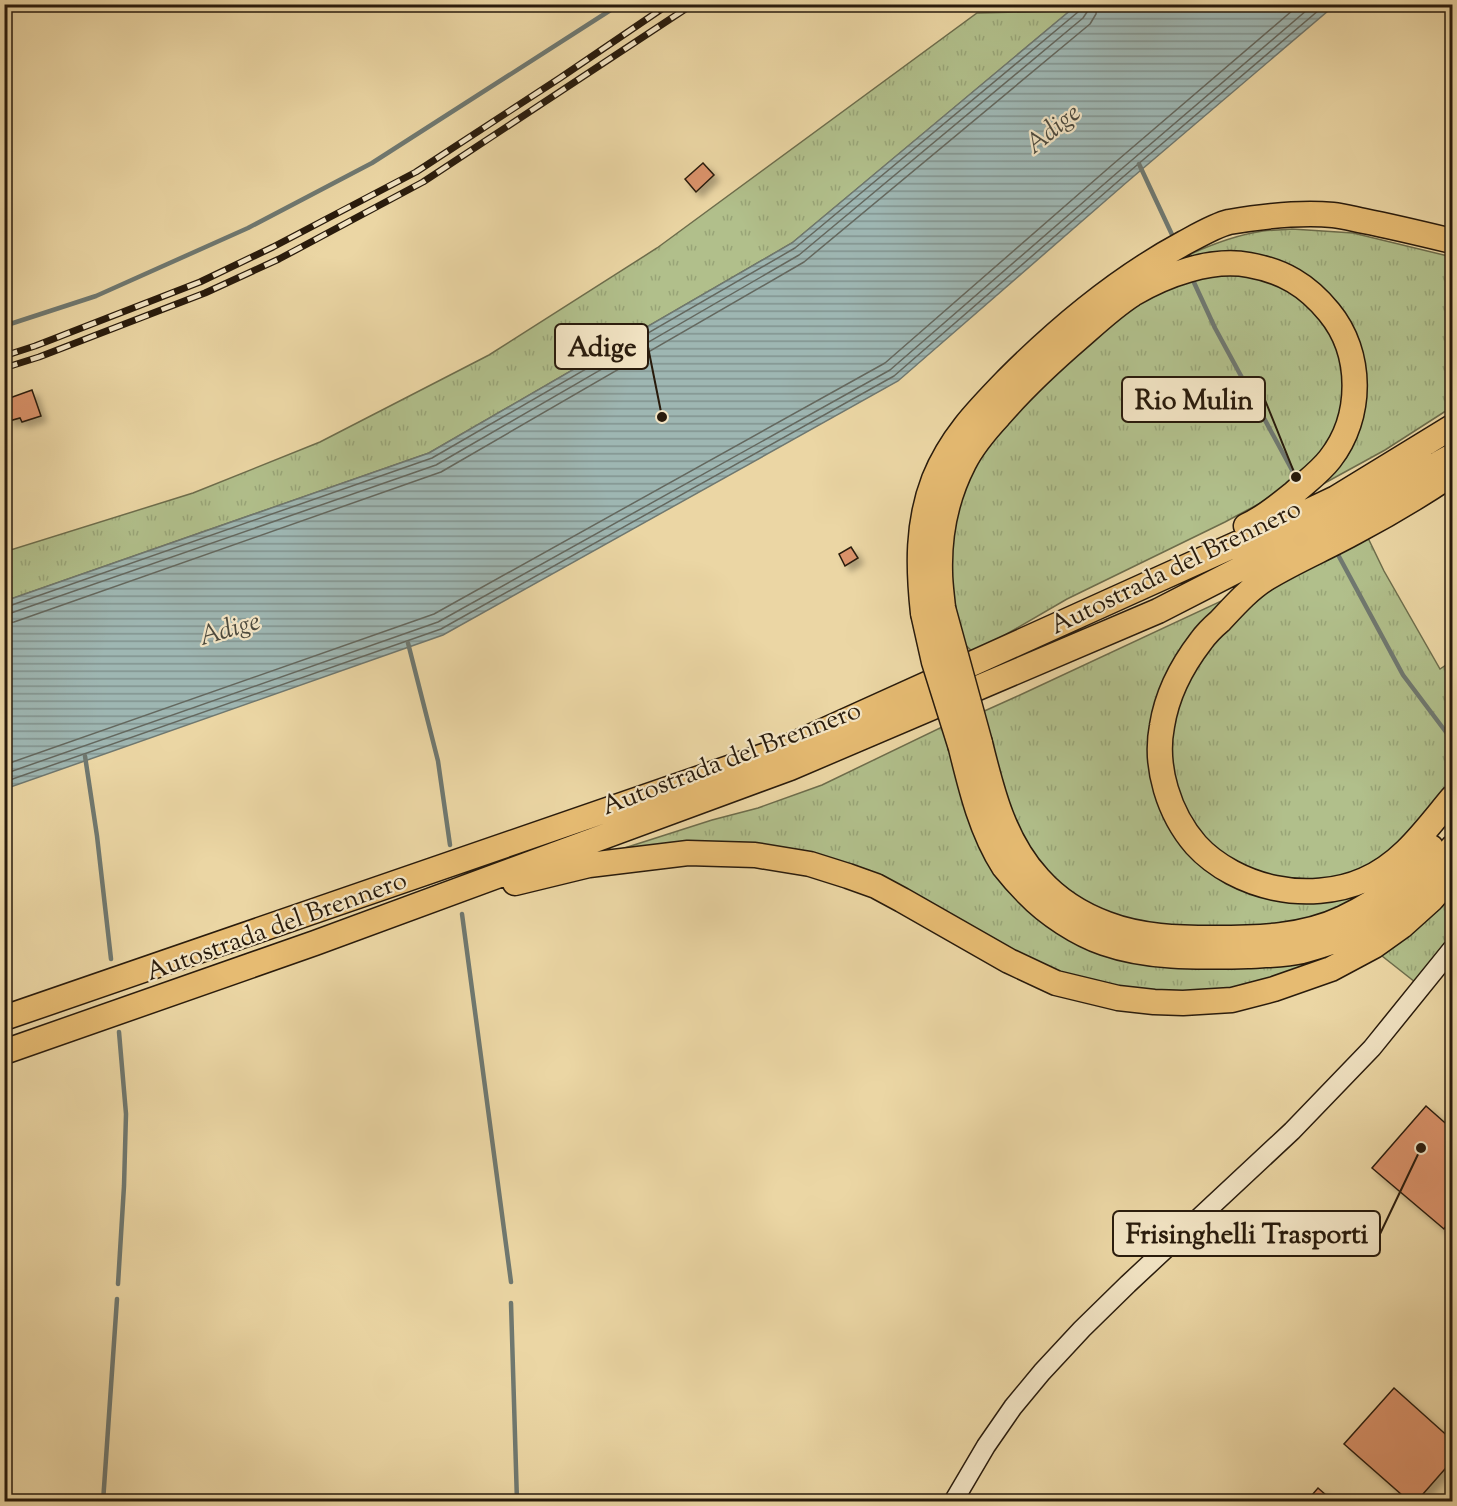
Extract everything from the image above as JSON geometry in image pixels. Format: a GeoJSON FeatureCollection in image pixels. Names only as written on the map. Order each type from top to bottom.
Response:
{"type":"FeatureCollection","features":[{"type":"Feature","properties":{"kind":"highway"},"geometry":{"type":"LineString","coordinates":[[1452,241],[1335,215],[1286,214],[1226,223],[1191,239],[1161,268],[1086,308],[1049,340],[960,431],[935,477],[927,499],[922,521],[919,556],[920,581],[933,611],[934,662],[992,792],[1007,832],[1039,879],[1061,899],[1079,911],[1106,924],[1137,933],[1183,938],[1279,936],[1308,930],[1341,919],[1374,901],[1397,884],[1452,823]]}},
{"type":"Feature","properties":{"kind":"highway"},"geometry":{"type":"LineString","coordinates":[[1161,268],[1247,264],[1271,270],[1301,285],[1317,297],[1334,318],[1353,361],[1355,379],[1350,419],[1339,446],[1318,472],[1298,528],[1265,579],[1202,639],[1183,666],[1171,690],[1161,729],[1161,765],[1165,786],[1188,835],[1217,862],[1241,877],[1259,884],[1286,890],[1314,891],[1343,887],[1364,880],[1389,866],[1412,847],[1452,798]]}},
{"type":"Feature","properties":{"kind":"highway","name":"Autostrada del Brennero"},"geometry":{"type":"LineString","coordinates":[[1345,515],[1452,427]]}},
{"type":"Feature","properties":{"kind":"highway","name":"Autostrada del Brennero"},"geometry":{"type":"LineString","coordinates":[[4,1018],[781,750],[1099,607],[1298,528],[1345,515],[1452,456]]}},
{"type":"Feature","properties":{"kind":"highway"},"geometry":{"type":"LineString","coordinates":[[1298,528],[1416,499],[1452,474]]}},
{"type":"Feature","properties":{"kind":"highway","name":"Autostrada del Brennero"},"geometry":{"type":"LineString","coordinates":[[4,1052],[315,943],[790,768],[1158,611],[1298,528]]}},
{"type":"Feature","properties":{"kind":"highway"},"geometry":{"type":"LineString","coordinates":[[970,746],[975,803],[989,838],[1005,868],[1029,896],[1058,919],[1103,942],[1130,950],[1166,955],[1217,957],[1268,955],[1300,951],[1324,944],[1346,937],[1402,902],[1428,878],[1452,849]]}},
{"type":"Feature","properties":{"kind":"highway"},"geometry":{"type":"LineString","coordinates":[[416,905],[589,865],[688,853],[755,855],[810,864],[876,886],[1009,961],[1056,982],[1118,998],[1184,1003],[1232,1000],[1274,990],[1331,969],[1374,946],[1402,926],[1452,876]]}},
{"type":"Feature","properties":{"kind":"main road"},"geometry":{"type":"LineString","coordinates":[[954,1502],[986,1446],[1013,1407],[1042,1372],[1128,1284],[1292,1131],[1372,1048],[1452,949]]}},
{"type":"Feature","properties":{"kind":"green space"},"geometry":{"type":"Polygon","coordinates":[[[1070,11],[792,243],[429,453],[5,601],[4,552],[193,493],[320,442],[489,355],[657,248],[977,13],[1070,11]]]}},
{"type":"Feature","properties":{"kind":"green space"},"geometry":{"type":"Polygon","coordinates":[[[1292,229],[1353,233],[1452,257],[1452,407],[1385,450],[1323,484],[1346,458],[1357,437],[1362,415],[1319,286],[1174,262],[1229,239],[1263,231],[1292,229]]]}},
{"type":"Feature","properties":{"kind":"green space"},"geometry":{"type":"Polygon","coordinates":[[[1249,273],[1276,282],[1315,307],[1344,358],[1345,408],[1325,452],[1279,493],[1067,599],[974,653],[958,638],[948,582],[948,541],[971,471],[993,434],[1024,401],[1141,298],[1196,277],[1249,273]]]}},
{"type":"Feature","properties":{"kind":"green space"},"geometry":{"type":"Polygon","coordinates":[[[1368,538],[1384,571],[1440,669],[1452,661],[1452,782],[1422,819],[1384,858],[1345,876],[1309,882],[1268,876],[1226,857],[1202,836],[1179,798],[1172,769],[1171,738],[1178,703],[1203,655],[1238,616],[1278,585],[1368,538]]]}},
{"type":"Feature","properties":{"kind":"green space"},"geometry":{"type":"Polygon","coordinates":[[[1234,595],[1151,756],[1224,877],[1368,888],[1361,902],[1288,926],[1151,927],[1081,903],[1035,860],[1012,817],[980,713],[1234,595]]]}},
{"type":"Feature","properties":{"kind":"green space"},"geometry":{"type":"Polygon","coordinates":[[[942,727],[957,772],[1041,920],[1349,944],[1306,972],[1198,996],[1071,981],[861,873],[612,852],[758,808],[822,785],[942,727]]]}},
{"type":"Feature","properties":{"kind":"green space"},"geometry":{"type":"Polygon","coordinates":[[[1452,886],[1452,935],[1415,982],[1377,952],[1452,886]]]}},
{"type":"Feature","properties":{"kind":"water","name":"Adige"},"geometry":{"type":"Polygon","coordinates":[[[1078,4],[1335,5],[898,381],[443,635],[5,789],[5,601],[429,453],[792,243],[1078,4]]]}},
{"type":"Feature","properties":{"kind":"building"},"geometry":{"type":"Polygon","coordinates":[[[703,163],[714,175],[696,192],[685,179],[703,163]]]}},
{"type":"Feature","properties":{"kind":"building"},"geometry":{"type":"Polygon","coordinates":[[[32,390],[41,416],[22,422],[20,418],[9,421],[4,408],[4,400],[32,390]]]}},
{"type":"Feature","properties":{"kind":"building"},"geometry":{"type":"Polygon","coordinates":[[[851,547],[858,558],[845,566],[839,554],[851,547]]]}},
{"type":"Feature","properties":{"kind":"building"},"geometry":{"type":"Polygon","coordinates":[[[1426,1106],[1452,1129],[1452,1218],[1444,1229],[1372,1168],[1426,1106]]]}},
{"type":"Feature","properties":{"kind":"building"},"geometry":{"type":"Polygon","coordinates":[[[1394,1388],[1452,1440],[1452,1461],[1416,1502],[1410,1502],[1344,1444],[1394,1388]]]}},
{"type":"Feature","properties":{"kind":"building"},"geometry":{"type":"Polygon","coordinates":[[[1318,1488],[1334,1502],[1306,1502],[1318,1488]]]}},
{"type":"Feature","properties":{"kind":"waterway"},"geometry":{"type":"LineString","coordinates":[[4,326],[96,296],[248,228],[372,163],[620,4]]}},
{"type":"Feature","properties":{"kind":"waterway"},"geometry":{"type":"LineString","coordinates":[[1139,164],[1175,241]]}},
{"type":"Feature","properties":{"kind":"waterway"},"geometry":{"type":"LineString","coordinates":[[1191,276],[1215,328],[1298,481]]}},
{"type":"Feature","properties":{"kind":"waterway"},"geometry":{"type":"LineString","coordinates":[[1336,551],[1403,675],[1452,740]]}},
{"type":"Feature","properties":{"kind":"waterway"},"geometry":{"type":"LineString","coordinates":[[408,643],[438,761],[450,845]]}},
{"type":"Feature","properties":{"kind":"waterway"},"geometry":{"type":"LineString","coordinates":[[85,756],[111,959]]}},
{"type":"Feature","properties":{"kind":"waterway"},"geometry":{"type":"LineString","coordinates":[[462,914],[511,1282]]}},
{"type":"Feature","properties":{"kind":"waterway"},"geometry":{"type":"LineString","coordinates":[[118,1284],[126,1114],[119,1032]]}},
{"type":"Feature","properties":{"kind":"waterway"},"geometry":{"type":"LineString","coordinates":[[103,1502],[117,1299]]}},
{"type":"Feature","properties":{"kind":"waterway"},"geometry":{"type":"LineString","coordinates":[[511,1303],[517,1502]]}},
{"type":"Feature","properties":{"kind":"railway"},"geometry":{"type":"LineString","coordinates":[[4,356],[200,282],[273,247],[416,172],[669,4]]}},
{"type":"Feature","properties":{"kind":"railway"},"geometry":{"type":"LineString","coordinates":[[4,368],[39,357],[205,293],[279,259],[423,182],[693,4]]}},
{"type":"Feature","properties":{"kind":"place","name":"Adige"},"geometry":{"type":"Point","coordinates":[662,417]}},
{"type":"Feature","properties":{"kind":"place","name":"Rio Mulin"},"geometry":{"type":"Point","coordinates":[1296,477]}},
{"type":"Feature","properties":{"kind":"place","name":"Frisinghelli Trasporti"},"geometry":{"type":"Point","coordinates":[1421,1148]}}]}
